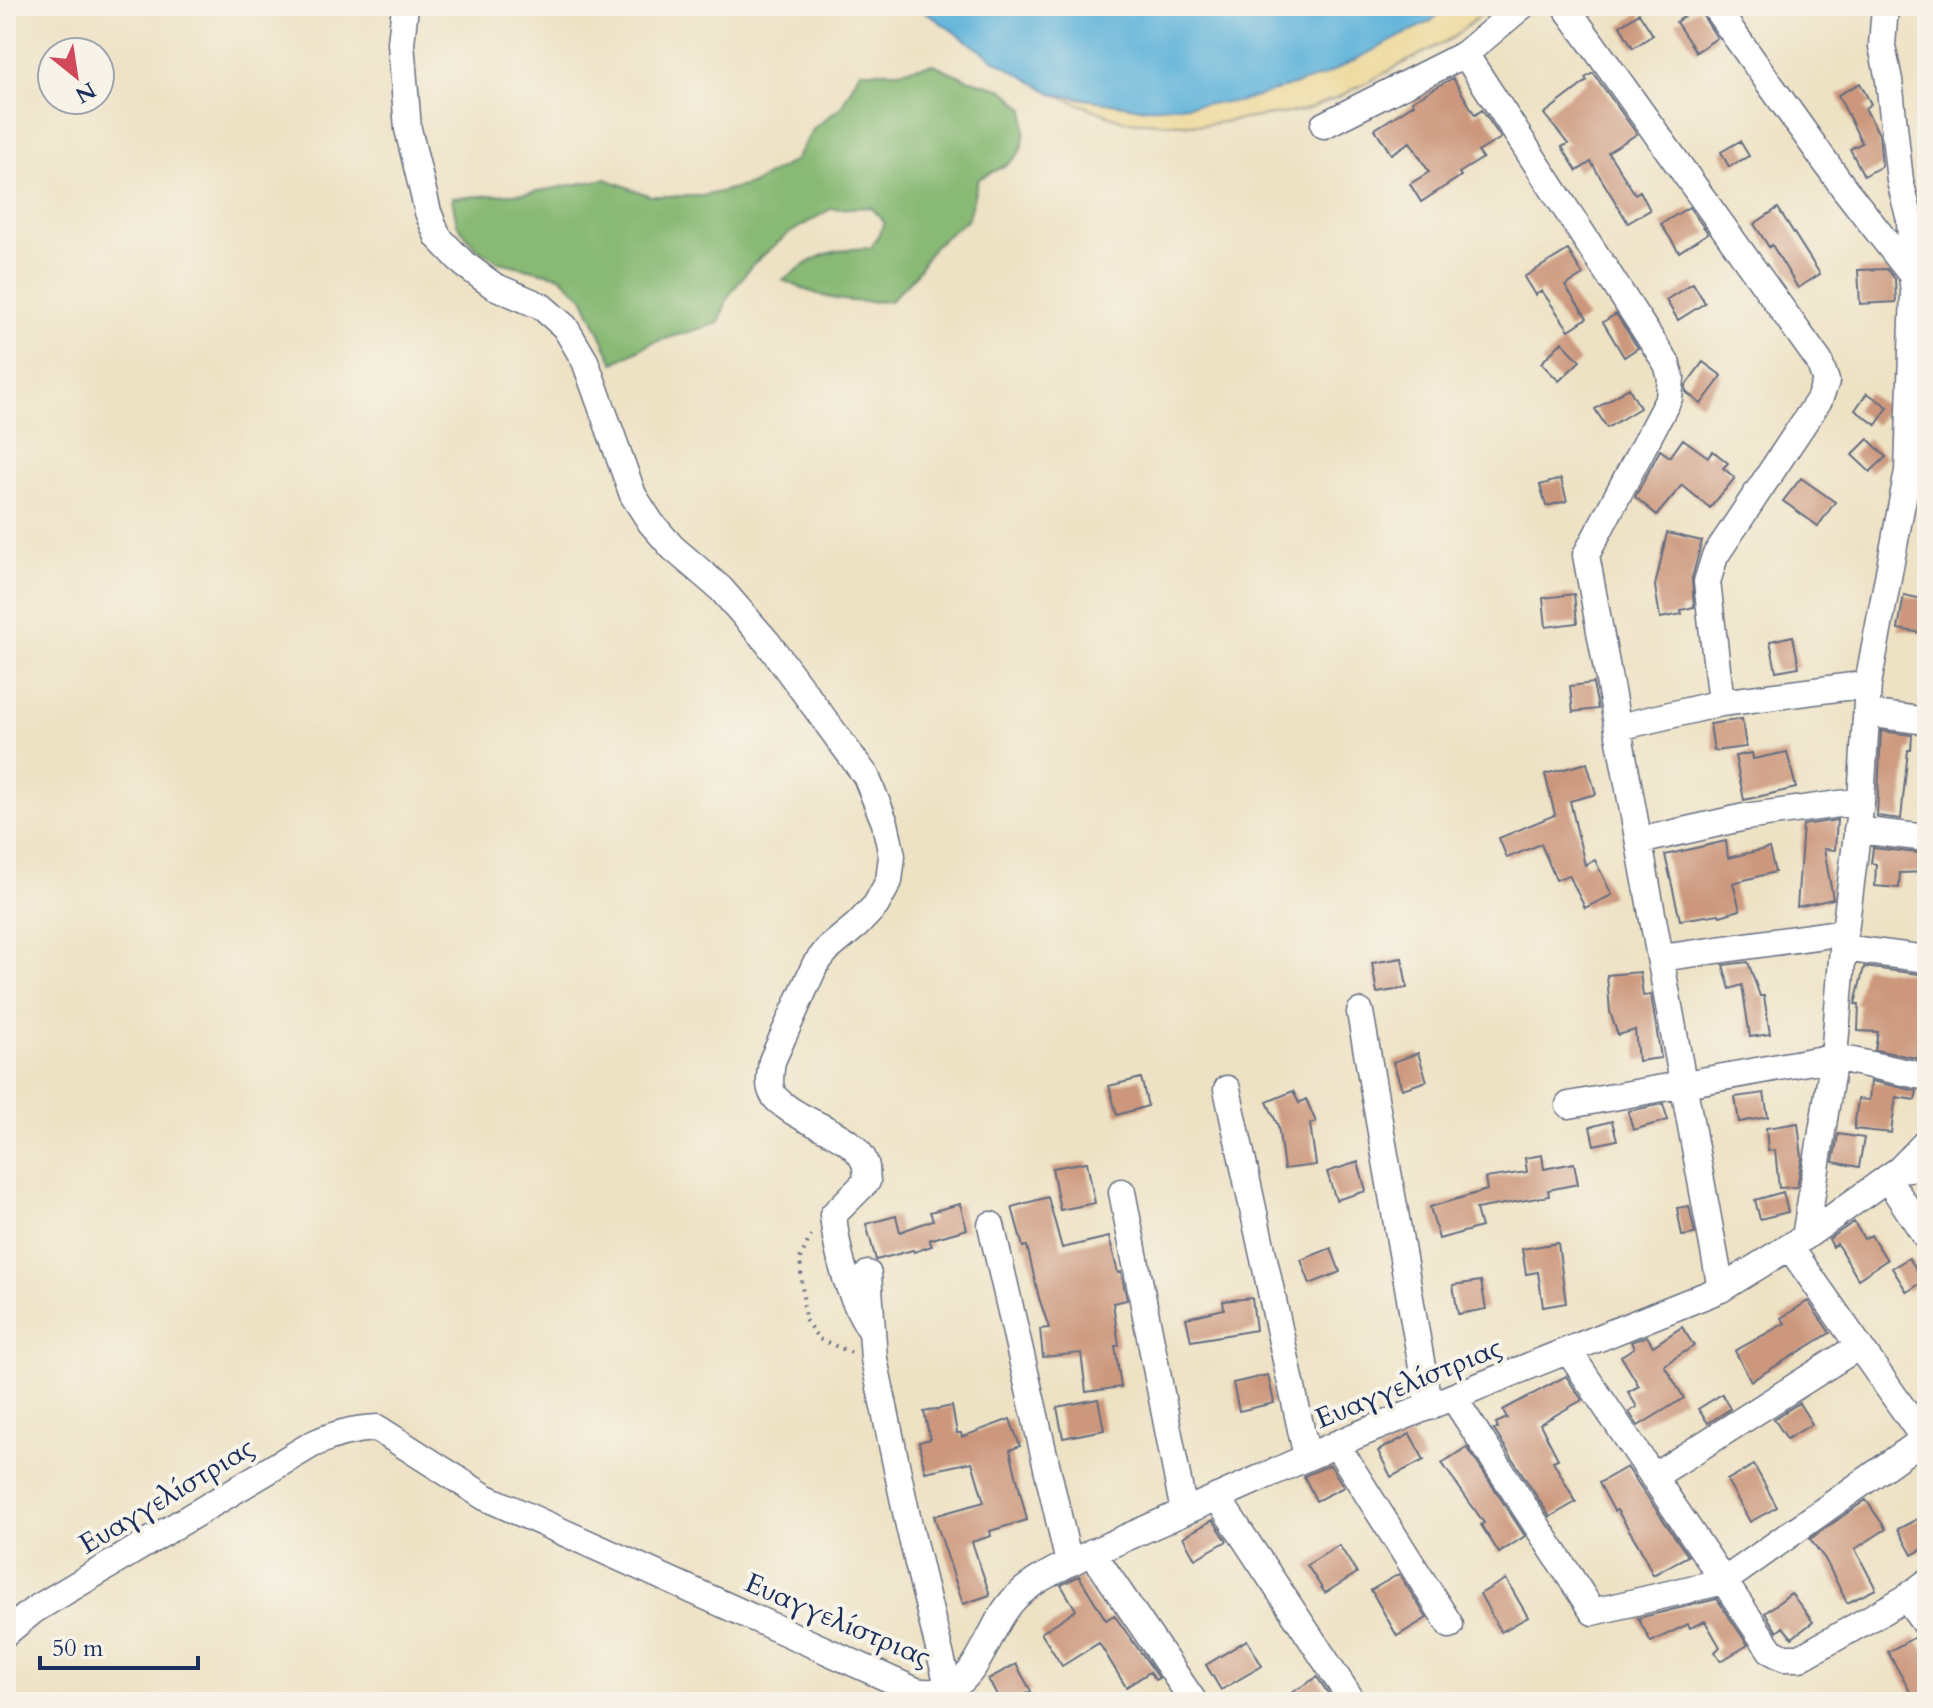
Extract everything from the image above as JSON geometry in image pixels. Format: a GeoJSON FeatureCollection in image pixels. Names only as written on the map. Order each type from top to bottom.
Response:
{"type":"FeatureCollection","features":[{"type":"Feature","properties":{"kind":"street"},"geometry":{"type":"LineString","coordinates":[[405,6],[401,43],[408,129],[428,212],[438,237],[464,264],[484,279],[541,306],[565,327],[585,361],[633,495],[651,523],[673,548],[721,589],[768,643],[866,776],[885,823],[892,856],[889,881],[876,905],[815,965],[772,1061],[770,1076],[771,1091],[777,1099],[798,1117],[825,1128],[856,1148],[865,1163],[867,1181],[833,1215],[842,1266],[861,1315],[872,1332]]}},
{"type":"Feature","properties":{"kind":"street"},"geometry":{"type":"LineString","coordinates":[[1324,125],[1465,54],[1522,6]]}},
{"type":"Feature","properties":{"kind":"street"},"geometry":{"type":"LineString","coordinates":[[1565,6],[1819,361],[1826,381],[1819,400],[1715,556],[1707,582],[1721,703]]}},
{"type":"Feature","properties":{"kind":"street"},"geometry":{"type":"LineString","coordinates":[[1714,6],[1844,188],[1912,275]]}},
{"type":"Feature","properties":{"kind":"street"},"geometry":{"type":"LineString","coordinates":[[1360,1012],[1441,1402],[1593,1612],[1724,1581],[1926,1439],[1859,1346],[1797,1242],[1834,1057],[1861,801],[1868,684],[1918,473],[1910,220],[1900,181],[1889,80],[1882,46],[1885,6]]}},
{"type":"Feature","properties":{"kind":"street"},"geometry":{"type":"LineString","coordinates":[[1465,54],[1667,364],[1671,378],[1669,398],[1586,555],[1721,1289]]}},
{"type":"Feature","properties":{"kind":"street"},"geometry":{"type":"LineString","coordinates":[[1619,727],[1721,703],[1868,684]]}},
{"type":"Feature","properties":{"kind":"street"},"geometry":{"type":"LineString","coordinates":[[1866,713],[1927,721]]}},
{"type":"Feature","properties":{"kind":"street"},"geometry":{"type":"LineString","coordinates":[[1639,841],[1745,817],[1861,801]]}},
{"type":"Feature","properties":{"kind":"street"},"geometry":{"type":"LineString","coordinates":[[1857,830],[1927,838]]}},
{"type":"Feature","properties":{"kind":"street"},"geometry":{"type":"LineString","coordinates":[[1661,958],[1844,940],[1927,959]]}},
{"type":"Feature","properties":{"kind":"street"},"geometry":{"type":"LineString","coordinates":[[1569,1105],[1834,1057],[1927,1077]]}},
{"type":"Feature","properties":{"kind":"street"},"geometry":{"type":"LineString","coordinates":[[1227,1089],[1307,1457]]}},
{"type":"Feature","properties":{"kind":"street"},"geometry":{"type":"LineString","coordinates":[[1927,1141],[1893,1174],[1927,1238]]}},
{"type":"Feature","properties":{"kind":"street","name":"Ευαγγελίστριας"},"geometry":{"type":"LineString","coordinates":[[6,1633],[34,1610],[311,1445],[331,1435],[377,1428],[485,1497],[916,1691],[932,1694],[949,1690],[970,1674],[999,1618],[1037,1580],[1336,1444],[1721,1289],[1797,1242],[1893,1174],[1927,1166]]}},
{"type":"Feature","properties":{"kind":"street"},"geometry":{"type":"LineString","coordinates":[[1122,1192],[1184,1512]]}},
{"type":"Feature","properties":{"kind":"street"},"geometry":{"type":"LineString","coordinates":[[991,1225],[1080,1558],[1194,1702]]}},
{"type":"Feature","properties":{"kind":"street"},"geometry":{"type":"LineString","coordinates":[[868,1274],[874,1359],[909,1526],[949,1690]]}},
{"type":"Feature","properties":{"kind":"street"},"geometry":{"type":"LineString","coordinates":[[1653,1477],[1859,1346]]}},
{"type":"Feature","properties":{"kind":"street"},"geometry":{"type":"LineString","coordinates":[[1569,1352],[1771,1651],[1784,1658],[1800,1658],[1917,1590],[1927,1627]]}},
{"type":"Feature","properties":{"kind":"street"},"geometry":{"type":"LineString","coordinates":[[1336,1444],[1450,1625]]}},
{"type":"Feature","properties":{"kind":"street"},"geometry":{"type":"LineString","coordinates":[[1217,1497],[1353,1702]]}},
{"type":"Feature","properties":{"kind":"path"},"geometry":{"type":"LineString","coordinates":[[812,1233],[800,1259],[805,1320],[819,1339],[874,1359]]}},
{"type":"Feature","properties":{"kind":"green space"},"geometry":{"type":"Polygon","coordinates":[[[933,64],[967,79],[1003,89],[1025,109],[1024,138],[1012,161],[978,179],[968,219],[934,246],[915,275],[890,301],[835,299],[783,280],[824,255],[871,248],[885,223],[871,207],[831,209],[788,234],[752,265],[728,297],[719,323],[651,343],[614,363],[583,297],[560,276],[499,262],[474,246],[457,224],[452,198],[527,193],[606,179],[650,196],[703,196],[752,184],[795,160],[814,128],[841,107],[860,71],[898,71],[933,64]]]}},
{"type":"Feature","properties":{"kind":"sand"},"geometry":{"type":"Polygon","coordinates":[[[1448,6],[1491,6],[1454,37],[1341,96],[1302,111],[1201,125],[1123,121],[1054,94],[1142,108],[1431,21],[1448,6]]]}},
{"type":"Feature","properties":{"kind":"water"},"geometry":{"type":"Polygon","coordinates":[[[907,6],[1448,6],[1431,21],[1323,76],[1238,102],[1142,108],[1054,94],[993,59],[927,13],[907,6]]]}},
{"type":"Feature","properties":{"kind":"building"},"geometry":{"type":"Polygon","coordinates":[[[1698,8],[1717,38],[1696,52],[1676,22],[1698,8]]]}},
{"type":"Feature","properties":{"kind":"building"},"geometry":{"type":"Polygon","coordinates":[[[1639,13],[1653,35],[1633,48],[1620,26],[1639,13]]]}},
{"type":"Feature","properties":{"kind":"building"},"geometry":{"type":"Polygon","coordinates":[[[1593,73],[1637,134],[1608,152],[1635,194],[1640,191],[1650,210],[1628,223],[1591,162],[1577,171],[1562,147],[1568,144],[1544,114],[1593,73]]]}},
{"type":"Feature","properties":{"kind":"building"},"geometry":{"type":"Polygon","coordinates":[[[1453,78],[1475,115],[1482,110],[1501,138],[1478,152],[1483,158],[1459,173],[1461,176],[1421,202],[1410,184],[1429,172],[1410,142],[1391,154],[1375,129],[1414,104],[1412,101],[1453,78]]]}},
{"type":"Feature","properties":{"kind":"building"},"geometry":{"type":"Polygon","coordinates":[[[1860,83],[1871,104],[1865,108],[1879,134],[1882,166],[1864,176],[1850,149],[1862,143],[1838,95],[1860,83]]]}},
{"type":"Feature","properties":{"kind":"building"},"geometry":{"type":"Polygon","coordinates":[[[1740,141],[1749,156],[1729,167],[1721,152],[1740,141]]]}},
{"type":"Feature","properties":{"kind":"building"},"geometry":{"type":"Polygon","coordinates":[[[1689,207],[1708,233],[1679,252],[1661,224],[1689,207]]]}},
{"type":"Feature","properties":{"kind":"building"},"geometry":{"type":"Polygon","coordinates":[[[1778,208],[1820,274],[1798,288],[1772,245],[1769,247],[1754,224],[1778,208]]]}},
{"type":"Feature","properties":{"kind":"building"},"geometry":{"type":"Polygon","coordinates":[[[1568,250],[1583,275],[1565,286],[1587,318],[1569,330],[1542,291],[1535,295],[1524,277],[1568,250]]]}},
{"type":"Feature","properties":{"kind":"building"},"geometry":{"type":"Polygon","coordinates":[[[1887,269],[1895,279],[1896,302],[1860,304],[1858,270],[1887,269]]]}},
{"type":"Feature","properties":{"kind":"building"},"geometry":{"type":"Polygon","coordinates":[[[1693,283],[1705,303],[1678,320],[1666,300],[1693,283]]]}},
{"type":"Feature","properties":{"kind":"building"},"geometry":{"type":"Polygon","coordinates":[[[1616,314],[1638,348],[1624,357],[1603,322],[1616,314]]]}},
{"type":"Feature","properties":{"kind":"building"},"geometry":{"type":"Polygon","coordinates":[[[1562,342],[1580,361],[1559,381],[1541,363],[1562,342]]]}},
{"type":"Feature","properties":{"kind":"building"},"geometry":{"type":"Polygon","coordinates":[[[1703,362],[1722,376],[1701,404],[1686,392],[1686,385],[1703,362]]]}},
{"type":"Feature","properties":{"kind":"building"},"geometry":{"type":"Polygon","coordinates":[[[1629,388],[1640,408],[1607,428],[1595,409],[1629,388]]]}},
{"type":"Feature","properties":{"kind":"building"},"geometry":{"type":"Polygon","coordinates":[[[1867,393],[1888,407],[1876,425],[1855,410],[1867,393]]]}},
{"type":"Feature","properties":{"kind":"building"},"geometry":{"type":"Polygon","coordinates":[[[1683,439],[1708,457],[1713,451],[1728,463],[1723,468],[1735,478],[1710,508],[1682,485],[1657,515],[1635,497],[1660,450],[1670,457],[1683,439]]]}},
{"type":"Feature","properties":{"kind":"building"},"geometry":{"type":"Polygon","coordinates":[[[1868,439],[1886,457],[1870,472],[1852,455],[1868,439]]]}},
{"type":"Feature","properties":{"kind":"building"},"geometry":{"type":"Polygon","coordinates":[[[1801,478],[1835,502],[1818,526],[1783,501],[1801,478]]]}},
{"type":"Feature","properties":{"kind":"building"},"geometry":{"type":"Polygon","coordinates":[[[1561,479],[1567,501],[1546,506],[1540,485],[1561,479]]]}},
{"type":"Feature","properties":{"kind":"building"},"geometry":{"type":"Polygon","coordinates":[[[1667,533],[1702,541],[1692,578],[1694,607],[1681,610],[1682,614],[1660,618],[1655,586],[1667,533]]]}},
{"type":"Feature","properties":{"kind":"building"},"geometry":{"type":"Polygon","coordinates":[[[1574,594],[1577,623],[1546,627],[1543,598],[1574,594]]]}},
{"type":"Feature","properties":{"kind":"building"},"geometry":{"type":"Polygon","coordinates":[[[1904,595],[1927,600],[1927,634],[1898,629],[1904,595]]]}},
{"type":"Feature","properties":{"kind":"building"},"geometry":{"type":"Polygon","coordinates":[[[1793,636],[1799,667],[1776,671],[1770,641],[1793,636]]]}},
{"type":"Feature","properties":{"kind":"building"},"geometry":{"type":"Polygon","coordinates":[[[1593,683],[1598,709],[1573,712],[1570,686],[1593,683]]]}},
{"type":"Feature","properties":{"kind":"building"},"geometry":{"type":"Polygon","coordinates":[[[1742,719],[1746,747],[1714,751],[1710,724],[1742,719]]]}},
{"type":"Feature","properties":{"kind":"building"},"geometry":{"type":"Polygon","coordinates":[[[1881,731],[1912,735],[1901,819],[1877,816],[1881,731]]]}},
{"type":"Feature","properties":{"kind":"building"},"geometry":{"type":"Polygon","coordinates":[[[1787,752],[1796,788],[1744,800],[1735,756],[1752,753],[1753,759],[1787,752]]]}},
{"type":"Feature","properties":{"kind":"building"},"geometry":{"type":"Polygon","coordinates":[[[1587,763],[1596,794],[1570,801],[1585,865],[1595,860],[1612,895],[1585,908],[1569,875],[1556,880],[1541,844],[1507,858],[1499,838],[1555,815],[1545,774],[1587,763]]]}},
{"type":"Feature","properties":{"kind":"building"},"geometry":{"type":"Polygon","coordinates":[[[1837,820],[1835,850],[1824,849],[1833,899],[1797,907],[1803,825],[1837,820]]]}},
{"type":"Feature","properties":{"kind":"building"},"geometry":{"type":"Polygon","coordinates":[[[1726,841],[1728,858],[1769,848],[1775,872],[1733,883],[1740,910],[1720,916],[1680,920],[1665,855],[1726,841]]]}},
{"type":"Feature","properties":{"kind":"building"},"geometry":{"type":"Polygon","coordinates":[[[1873,848],[1927,854],[1927,872],[1900,873],[1899,888],[1875,886],[1876,864],[1871,863],[1873,848]]]}},
{"type":"Feature","properties":{"kind":"building"},"geometry":{"type":"Polygon","coordinates":[[[1402,958],[1407,988],[1377,993],[1372,963],[1402,958]]]}},
{"type":"Feature","properties":{"kind":"building"},"geometry":{"type":"Polygon","coordinates":[[[1748,962],[1760,996],[1764,996],[1770,1034],[1750,1037],[1742,985],[1730,989],[1723,965],[1748,962]]]}},
{"type":"Feature","properties":{"kind":"building"},"geometry":{"type":"Polygon","coordinates":[[[1864,967],[1927,975],[1927,1042],[1923,1042],[1921,1059],[1875,1050],[1878,1032],[1858,1031],[1859,1004],[1855,1004],[1864,967]]]}},
{"type":"Feature","properties":{"kind":"building"},"geometry":{"type":"Polygon","coordinates":[[[1640,972],[1643,996],[1651,995],[1661,1058],[1638,1061],[1635,1030],[1618,1035],[1610,1012],[1607,975],[1640,972]]]}},
{"type":"Feature","properties":{"kind":"building"},"geometry":{"type":"Polygon","coordinates":[[[1418,1053],[1427,1081],[1402,1089],[1393,1062],[1418,1053]]]}},
{"type":"Feature","properties":{"kind":"building"},"geometry":{"type":"Polygon","coordinates":[[[1141,1078],[1148,1106],[1117,1115],[1109,1086],[1141,1078]]]}},
{"type":"Feature","properties":{"kind":"building"},"geometry":{"type":"Polygon","coordinates":[[[1871,1081],[1917,1091],[1915,1100],[1896,1097],[1891,1133],[1854,1129],[1858,1099],[1869,1100],[1871,1081]]]}},
{"type":"Feature","properties":{"kind":"building"},"geometry":{"type":"Polygon","coordinates":[[[1293,1091],[1299,1103],[1306,1099],[1316,1122],[1310,1124],[1316,1165],[1284,1169],[1278,1126],[1267,1102],[1293,1091]]]}},
{"type":"Feature","properties":{"kind":"building"},"geometry":{"type":"Polygon","coordinates":[[[1764,1093],[1768,1117],[1739,1122],[1735,1097],[1764,1093]]]}},
{"type":"Feature","properties":{"kind":"building"},"geometry":{"type":"Polygon","coordinates":[[[1663,1104],[1668,1120],[1633,1130],[1628,1111],[1663,1104]]]}},
{"type":"Feature","properties":{"kind":"building"},"geometry":{"type":"Polygon","coordinates":[[[1612,1121],[1617,1140],[1594,1145],[1590,1127],[1612,1121]]]}},
{"type":"Feature","properties":{"kind":"building"},"geometry":{"type":"Polygon","coordinates":[[[1798,1123],[1802,1158],[1797,1187],[1779,1188],[1775,1150],[1768,1151],[1766,1128],[1798,1123]]]}},
{"type":"Feature","properties":{"kind":"building"},"geometry":{"type":"Polygon","coordinates":[[[1838,1134],[1864,1138],[1859,1167],[1833,1162],[1838,1134]]]}},
{"type":"Feature","properties":{"kind":"building"},"geometry":{"type":"Polygon","coordinates":[[[1542,1155],[1544,1169],[1574,1163],[1578,1184],[1548,1190],[1549,1196],[1476,1209],[1481,1227],[1439,1239],[1430,1207],[1487,1190],[1485,1178],[1527,1172],[1525,1158],[1542,1155]]]}},
{"type":"Feature","properties":{"kind":"building"},"geometry":{"type":"Polygon","coordinates":[[[1087,1162],[1095,1203],[1060,1210],[1052,1168],[1087,1162]]]}},
{"type":"Feature","properties":{"kind":"building"},"geometry":{"type":"Polygon","coordinates":[[[1358,1162],[1366,1191],[1336,1200],[1327,1172],[1358,1162]]]}},
{"type":"Feature","properties":{"kind":"building"},"geometry":{"type":"Polygon","coordinates":[[[1783,1192],[1788,1212],[1760,1219],[1755,1200],[1783,1192]]]}},
{"type":"Feature","properties":{"kind":"building"},"geometry":{"type":"Polygon","coordinates":[[[1048,1197],[1062,1248],[1109,1237],[1127,1300],[1113,1303],[1121,1387],[1086,1392],[1081,1353],[1043,1357],[1040,1329],[1049,1328],[1027,1246],[1023,1247],[1012,1207],[1048,1197]]]}},
{"type":"Feature","properties":{"kind":"building"},"geometry":{"type":"Polygon","coordinates":[[[960,1204],[967,1229],[929,1240],[932,1246],[876,1260],[866,1224],[896,1216],[900,1232],[933,1220],[930,1212],[960,1204]]]}},
{"type":"Feature","properties":{"kind":"building"},"geometry":{"type":"Polygon","coordinates":[[[1689,1206],[1695,1234],[1682,1236],[1677,1208],[1689,1206]]]}},
{"type":"Feature","properties":{"kind":"building"},"geometry":{"type":"Polygon","coordinates":[[[1854,1222],[1864,1239],[1871,1235],[1887,1260],[1858,1279],[1837,1244],[1833,1247],[1829,1239],[1854,1222]]]}},
{"type":"Feature","properties":{"kind":"building"},"geometry":{"type":"Polygon","coordinates":[[[1558,1243],[1566,1303],[1543,1307],[1538,1272],[1526,1274],[1522,1249],[1558,1243]]]}},
{"type":"Feature","properties":{"kind":"building"},"geometry":{"type":"Polygon","coordinates":[[[1331,1248],[1340,1272],[1310,1284],[1301,1260],[1331,1248]]]}},
{"type":"Feature","properties":{"kind":"building"},"geometry":{"type":"Polygon","coordinates":[[[1909,1258],[1924,1281],[1907,1292],[1892,1268],[1909,1258]]]}},
{"type":"Feature","properties":{"kind":"building"},"geometry":{"type":"Polygon","coordinates":[[[1481,1281],[1486,1309],[1458,1314],[1453,1285],[1481,1281]]]}},
{"type":"Feature","properties":{"kind":"building"},"geometry":{"type":"Polygon","coordinates":[[[1252,1298],[1256,1330],[1191,1341],[1186,1318],[1224,1309],[1223,1301],[1252,1298]]]}},
{"type":"Feature","properties":{"kind":"building"},"geometry":{"type":"Polygon","coordinates":[[[1808,1301],[1830,1333],[1751,1381],[1735,1351],[1785,1323],[1781,1318],[1808,1301]]]}},
{"type":"Feature","properties":{"kind":"building"},"geometry":{"type":"Polygon","coordinates":[[[1682,1327],[1694,1346],[1664,1365],[1684,1398],[1638,1426],[1629,1412],[1637,1407],[1628,1392],[1639,1386],[1621,1356],[1634,1348],[1631,1342],[1647,1336],[1653,1346],[1682,1327]]]}},
{"type":"Feature","properties":{"kind":"building"},"geometry":{"type":"Polygon","coordinates":[[[1268,1375],[1274,1403],[1239,1411],[1233,1383],[1268,1375]]]}},
{"type":"Feature","properties":{"kind":"building"},"geometry":{"type":"Polygon","coordinates":[[[1566,1376],[1582,1400],[1540,1424],[1558,1459],[1553,1461],[1576,1502],[1550,1517],[1494,1430],[1498,1428],[1496,1423],[1507,1418],[1503,1410],[1566,1376]]]}},
{"type":"Feature","properties":{"kind":"building"},"geometry":{"type":"Polygon","coordinates":[[[1722,1394],[1730,1409],[1708,1423],[1698,1409],[1722,1394]]]}},
{"type":"Feature","properties":{"kind":"building"},"geometry":{"type":"Polygon","coordinates":[[[1098,1399],[1104,1430],[1063,1438],[1057,1407],[1098,1399]]]}},
{"type":"Feature","properties":{"kind":"building"},"geometry":{"type":"Polygon","coordinates":[[[1799,1403],[1812,1424],[1787,1439],[1774,1419],[1799,1403]]]}},
{"type":"Feature","properties":{"kind":"building"},"geometry":{"type":"Polygon","coordinates":[[[952,1406],[957,1433],[961,1433],[962,1437],[1010,1419],[1020,1446],[1010,1450],[1027,1520],[990,1531],[991,1536],[972,1542],[990,1595],[963,1604],[934,1516],[984,1502],[972,1462],[925,1472],[919,1442],[930,1439],[924,1412],[952,1406]]]}},
{"type":"Feature","properties":{"kind":"building"},"geometry":{"type":"Polygon","coordinates":[[[1410,1434],[1424,1460],[1391,1477],[1378,1451],[1410,1434]]]}},
{"type":"Feature","properties":{"kind":"building"},"geometry":{"type":"Polygon","coordinates":[[[1467,1447],[1525,1536],[1499,1553],[1481,1525],[1484,1523],[1442,1463],[1467,1447]]]}},
{"type":"Feature","properties":{"kind":"building"},"geometry":{"type":"Polygon","coordinates":[[[1330,1465],[1344,1487],[1316,1501],[1304,1476],[1330,1465]]]}},
{"type":"Feature","properties":{"kind":"building"},"geometry":{"type":"Polygon","coordinates":[[[1754,1465],[1777,1507],[1750,1522],[1727,1480],[1754,1465]]]}},
{"type":"Feature","properties":{"kind":"building"},"geometry":{"type":"Polygon","coordinates":[[[1627,1467],[1688,1556],[1653,1575],[1640,1548],[1599,1483],[1627,1467]]]}},
{"type":"Feature","properties":{"kind":"building"},"geometry":{"type":"Polygon","coordinates":[[[1866,1500],[1886,1529],[1855,1549],[1876,1589],[1847,1603],[1825,1559],[1810,1539],[1866,1500]]]}},
{"type":"Feature","properties":{"kind":"building"},"geometry":{"type":"Polygon","coordinates":[[[1927,1514],[1927,1547],[1912,1555],[1898,1529],[1927,1514]]]}},
{"type":"Feature","properties":{"kind":"building"},"geometry":{"type":"Polygon","coordinates":[[[1213,1520],[1227,1541],[1195,1559],[1183,1537],[1213,1520]]]}},
{"type":"Feature","properties":{"kind":"building"},"geometry":{"type":"Polygon","coordinates":[[[1339,1545],[1357,1573],[1325,1593],[1307,1565],[1339,1545]]]}},
{"type":"Feature","properties":{"kind":"building"},"geometry":{"type":"Polygon","coordinates":[[[1399,1574],[1427,1618],[1397,1636],[1371,1590],[1399,1574]]]}},
{"type":"Feature","properties":{"kind":"building"},"geometry":{"type":"Polygon","coordinates":[[[1079,1576],[1106,1620],[1114,1615],[1159,1678],[1155,1680],[1150,1672],[1126,1687],[1099,1643],[1062,1666],[1041,1633],[1076,1610],[1061,1585],[1079,1576]]]}},
{"type":"Feature","properties":{"kind":"building"},"geometry":{"type":"Polygon","coordinates":[[[1506,1579],[1528,1617],[1501,1632],[1480,1594],[1506,1579]]]}},
{"type":"Feature","properties":{"kind":"building"},"geometry":{"type":"Polygon","coordinates":[[[1791,1593],[1813,1622],[1792,1638],[1783,1627],[1777,1632],[1765,1613],[1791,1593]]]}},
{"type":"Feature","properties":{"kind":"building"},"geometry":{"type":"Polygon","coordinates":[[[1717,1599],[1748,1645],[1721,1661],[1715,1652],[1720,1647],[1705,1621],[1690,1628],[1688,1624],[1651,1642],[1638,1618],[1717,1599]]]}},
{"type":"Feature","properties":{"kind":"building"},"geometry":{"type":"Polygon","coordinates":[[[1915,1637],[1927,1654],[1927,1702],[1916,1702],[1888,1652],[1915,1637]]]}},
{"type":"Feature","properties":{"kind":"building"},"geometry":{"type":"Polygon","coordinates":[[[1247,1640],[1262,1666],[1221,1690],[1206,1665],[1247,1640]]]}},
{"type":"Feature","properties":{"kind":"building"},"geometry":{"type":"Polygon","coordinates":[[[1016,1664],[1031,1691],[1011,1702],[1001,1702],[988,1679],[1016,1664]]]}},
{"type":"Feature","properties":{"kind":"building"},"geometry":{"type":"Polygon","coordinates":[[[1317,1677],[1334,1702],[1277,1702],[1317,1677]]]}}]}
